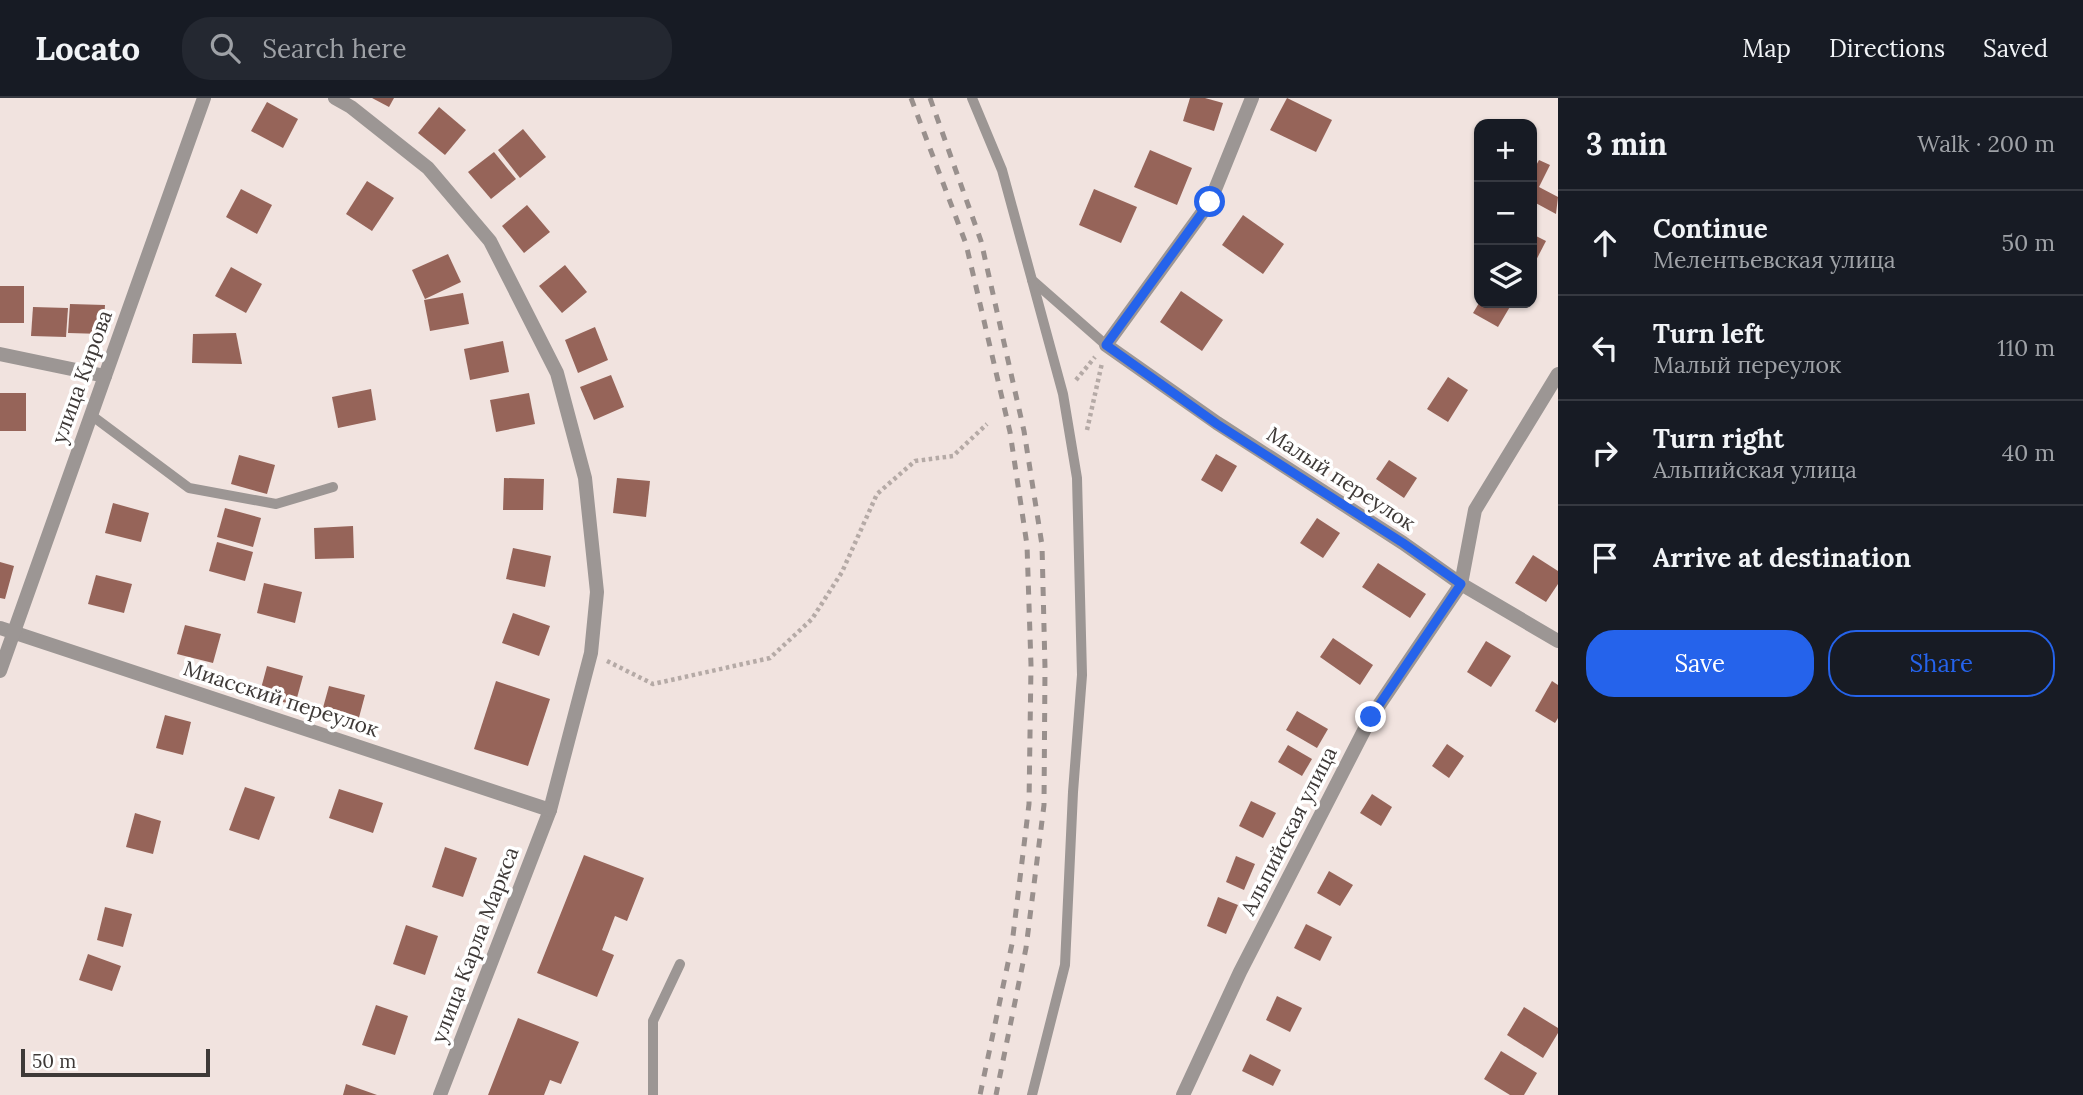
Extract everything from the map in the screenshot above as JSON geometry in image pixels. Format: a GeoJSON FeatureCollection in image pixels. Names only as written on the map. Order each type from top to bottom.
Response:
{"type":"FeatureCollection","features":[{"type":"Feature","properties":{"kind":"street","name":"улица Кирова"},"geometry":{"type":"LineString","coordinates":[[0,671],[6,630],[91,415],[204,98]]}},
{"type":"Feature","properties":{"kind":"street","name":"улица Карла Маркса"},"geometry":{"type":"LineString","coordinates":[[335,98],[351,107],[428,168],[489,242],[557,373],[585,478],[597,592],[591,653],[550,810],[439,1095]]}},
{"type":"Feature","properties":{"kind":"street"},"geometry":{"type":"LineString","coordinates":[[1106,345],[1210,202],[1252,98]]}},
{"type":"Feature","properties":{"kind":"street","name":"Малый переулок"},"geometry":{"type":"LineString","coordinates":[[1106,345],[1217,424],[1403,543],[1461,584],[1558,641]]}},
{"type":"Feature","properties":{"kind":"street"},"geometry":{"type":"LineString","coordinates":[[0,354],[105,376]]}},
{"type":"Feature","properties":{"kind":"street","name":"Альпийская улица"},"geometry":{"type":"LineString","coordinates":[[1183,1095],[1240,972],[1371,717],[1461,584],[1475,510],[1558,374]]}},
{"type":"Feature","properties":{"kind":"street","name":"Миасский переулок"},"geometry":{"type":"LineString","coordinates":[[6,630],[550,810]]}},
{"type":"Feature","properties":{"kind":"lane"},"geometry":{"type":"LineString","coordinates":[[972,98],[1002,170],[1063,394],[1077,478],[1082,675],[1073,792],[1065,965],[1032,1095]]}},
{"type":"Feature","properties":{"kind":"lane"},"geometry":{"type":"LineString","coordinates":[[1032,280],[1106,345]]}},
{"type":"Feature","properties":{"kind":"lane"},"geometry":{"type":"LineString","coordinates":[[91,415],[190,488],[276,504],[333,487]]}},
{"type":"Feature","properties":{"kind":"lane"},"geometry":{"type":"LineString","coordinates":[[653,1095],[653,1021],[680,964]]}},
{"type":"Feature","properties":{"kind":"path"},"geometry":{"type":"LineString","coordinates":[[1086,438],[1106,345]]}},
{"type":"Feature","properties":{"kind":"path"},"geometry":{"type":"LineString","coordinates":[[591,653],[653,684],[770,658],[812,619],[842,572],[877,494],[915,461],[953,456],[988,424]]}},
{"type":"Feature","properties":{"kind":"building"},"geometry":{"type":"Polygon","coordinates":[[[372,98],[394,98],[389,107],[372,98]]]}},
{"type":"Feature","properties":{"kind":"building"},"geometry":{"type":"Polygon","coordinates":[[[1190,98],[1205,98],[1223,103],[1214,131],[1183,121],[1190,98]]]}},
{"type":"Feature","properties":{"kind":"building"},"geometry":{"type":"Polygon","coordinates":[[[1287,98],[1332,120],[1316,152],[1270,130],[1287,98]]]}},
{"type":"Feature","properties":{"kind":"building"},"geometry":{"type":"Polygon","coordinates":[[[267,102],[298,119],[283,148],[251,131],[267,102]]]}},
{"type":"Feature","properties":{"kind":"building"},"geometry":{"type":"Polygon","coordinates":[[[439,107],[466,130],[445,155],[418,133],[439,107]]]}},
{"type":"Feature","properties":{"kind":"building"},"geometry":{"type":"Polygon","coordinates":[[[523,129],[546,157],[520,178],[498,150],[523,129]]]}},
{"type":"Feature","properties":{"kind":"building"},"geometry":{"type":"Polygon","coordinates":[[[1150,150],[1192,168],[1177,205],[1134,187],[1150,150]]]}},
{"type":"Feature","properties":{"kind":"building"},"geometry":{"type":"Polygon","coordinates":[[[494,152],[516,179],[491,199],[468,172],[494,152]]]}},
{"type":"Feature","properties":{"kind":"building"},"geometry":{"type":"Polygon","coordinates":[[[1539,160],[1550,165],[1539,187],[1558,197],[1556,214],[1537,204],[1539,160]]]}},
{"type":"Feature","properties":{"kind":"building"},"geometry":{"type":"Polygon","coordinates":[[[367,181],[394,198],[372,231],[346,214],[367,181]]]}},
{"type":"Feature","properties":{"kind":"building"},"geometry":{"type":"Polygon","coordinates":[[[241,189],[272,205],[257,234],[226,217],[241,189]]]}},
{"type":"Feature","properties":{"kind":"building"},"geometry":{"type":"Polygon","coordinates":[[[1094,189],[1137,207],[1121,243],[1079,225],[1094,189]]]}},
{"type":"Feature","properties":{"kind":"building"},"geometry":{"type":"Polygon","coordinates":[[[527,205],[550,232],[524,253],[502,226],[527,205]]]}},
{"type":"Feature","properties":{"kind":"building"},"geometry":{"type":"Polygon","coordinates":[[[1243,215],[1284,244],[1263,274],[1222,245],[1243,215]]]}},
{"type":"Feature","properties":{"kind":"building"},"geometry":{"type":"Polygon","coordinates":[[[1537,236],[1546,241],[1537,258],[1537,236]]]}},
{"type":"Feature","properties":{"kind":"building"},"geometry":{"type":"Polygon","coordinates":[[[448,254],[461,282],[425,299],[412,270],[448,254]]]}},
{"type":"Feature","properties":{"kind":"building"},"geometry":{"type":"Polygon","coordinates":[[[565,265],[587,292],[562,313],[539,286],[565,265]]]}},
{"type":"Feature","properties":{"kind":"building"},"geometry":{"type":"Polygon","coordinates":[[[231,267],[262,284],[246,313],[215,296],[231,267]]]}},
{"type":"Feature","properties":{"kind":"building"},"geometry":{"type":"Polygon","coordinates":[[[0,286],[24,286],[24,323],[0,323],[0,286]]]}},
{"type":"Feature","properties":{"kind":"building"},"geometry":{"type":"Polygon","coordinates":[[[1181,291],[1223,320],[1202,351],[1160,322],[1181,291]]]}},
{"type":"Feature","properties":{"kind":"building"},"geometry":{"type":"Polygon","coordinates":[[[463,293],[469,324],[430,331],[424,300],[463,293]]]}},
{"type":"Feature","properties":{"kind":"building"},"geometry":{"type":"Polygon","coordinates":[[[70,304],[105,305],[103,334],[68,333],[70,304]]]}},
{"type":"Feature","properties":{"kind":"building"},"geometry":{"type":"Polygon","coordinates":[[[33,307],[68,308],[66,337],[31,336],[33,307]]]}},
{"type":"Feature","properties":{"kind":"building"},"geometry":{"type":"Polygon","coordinates":[[[1476,308],[1509,308],[1498,327],[1473,313],[1476,308]]]}},
{"type":"Feature","properties":{"kind":"building"},"geometry":{"type":"Polygon","coordinates":[[[595,327],[608,360],[578,373],[565,340],[595,327]]]}},
{"type":"Feature","properties":{"kind":"building"},"geometry":{"type":"Polygon","coordinates":[[[236,333],[242,364],[192,363],[193,334],[236,333]]]}},
{"type":"Feature","properties":{"kind":"building"},"geometry":{"type":"Polygon","coordinates":[[[503,341],[509,372],[470,380],[464,349],[503,341]]]}},
{"type":"Feature","properties":{"kind":"building"},"geometry":{"type":"Polygon","coordinates":[[[611,375],[624,407],[594,420],[580,387],[611,375]]]}},
{"type":"Feature","properties":{"kind":"building"},"geometry":{"type":"Polygon","coordinates":[[[1448,377],[1468,390],[1448,422],[1427,409],[1448,377]]]}},
{"type":"Feature","properties":{"kind":"building"},"geometry":{"type":"Polygon","coordinates":[[[371,389],[376,420],[338,428],[332,397],[371,389]]]}},
{"type":"Feature","properties":{"kind":"building"},"geometry":{"type":"Polygon","coordinates":[[[0,393],[26,393],[26,431],[0,431],[0,393]]]}},
{"type":"Feature","properties":{"kind":"building"},"geometry":{"type":"Polygon","coordinates":[[[529,393],[535,424],[496,432],[490,400],[529,393]]]}},
{"type":"Feature","properties":{"kind":"building"},"geometry":{"type":"Polygon","coordinates":[[[1216,454],[1237,466],[1222,492],[1201,480],[1216,454]]]}},
{"type":"Feature","properties":{"kind":"building"},"geometry":{"type":"Polygon","coordinates":[[[239,455],[275,465],[267,494],[231,484],[239,455]]]}},
{"type":"Feature","properties":{"kind":"building"},"geometry":{"type":"Polygon","coordinates":[[[1389,460],[1417,478],[1404,498],[1376,479],[1389,460]]]}},
{"type":"Feature","properties":{"kind":"building"},"geometry":{"type":"Polygon","coordinates":[[[504,478],[544,479],[543,510],[503,510],[504,478]]]}},
{"type":"Feature","properties":{"kind":"building"},"geometry":{"type":"Polygon","coordinates":[[[617,478],[650,481],[646,517],[613,513],[617,478]]]}},
{"type":"Feature","properties":{"kind":"building"},"geometry":{"type":"Polygon","coordinates":[[[113,503],[149,513],[141,542],[105,533],[113,503]]]}},
{"type":"Feature","properties":{"kind":"building"},"geometry":{"type":"Polygon","coordinates":[[[225,508],[261,518],[253,547],[217,537],[225,508]]]}},
{"type":"Feature","properties":{"kind":"building"},"geometry":{"type":"Polygon","coordinates":[[[1317,518],[1340,533],[1323,558],[1300,543],[1317,518]]]}},
{"type":"Feature","properties":{"kind":"building"},"geometry":{"type":"Polygon","coordinates":[[[353,526],[354,558],[315,559],[314,528],[353,526]]]}},
{"type":"Feature","properties":{"kind":"building"},"geometry":{"type":"Polygon","coordinates":[[[217,542],[253,552],[245,581],[209,571],[217,542]]]}},
{"type":"Feature","properties":{"kind":"building"},"geometry":{"type":"Polygon","coordinates":[[[513,548],[551,556],[545,587],[506,579],[513,548]]]}},
{"type":"Feature","properties":{"kind":"building"},"geometry":{"type":"Polygon","coordinates":[[[1533,555],[1558,571],[1558,584],[1546,602],[1515,583],[1533,555]]]}},
{"type":"Feature","properties":{"kind":"building"},"geometry":{"type":"Polygon","coordinates":[[[0,562],[14,566],[5,599],[0,598],[0,562]]]}},
{"type":"Feature","properties":{"kind":"building"},"geometry":{"type":"Polygon","coordinates":[[[1378,563],[1426,594],[1410,618],[1362,587],[1378,563]]]}},
{"type":"Feature","properties":{"kind":"building"},"geometry":{"type":"Polygon","coordinates":[[[96,575],[132,584],[124,613],[88,604],[96,575]]]}},
{"type":"Feature","properties":{"kind":"building"},"geometry":{"type":"Polygon","coordinates":[[[264,583],[302,592],[295,623],[257,613],[264,583]]]}},
{"type":"Feature","properties":{"kind":"building"},"geometry":{"type":"Polygon","coordinates":[[[513,613],[550,626],[539,656],[502,643],[513,613]]]}},
{"type":"Feature","properties":{"kind":"building"},"geometry":{"type":"Polygon","coordinates":[[[185,625],[221,634],[213,663],[177,654],[185,625]]]}},
{"type":"Feature","properties":{"kind":"building"},"geometry":{"type":"Polygon","coordinates":[[[1333,638],[1373,665],[1360,685],[1320,657],[1333,638]]]}},
{"type":"Feature","properties":{"kind":"building"},"geometry":{"type":"Polygon","coordinates":[[[1486,641],[1511,656],[1491,687],[1467,672],[1486,641]]]}},
{"type":"Feature","properties":{"kind":"building"},"geometry":{"type":"Polygon","coordinates":[[[267,666],[303,676],[295,705],[259,696],[267,666]]]}},
{"type":"Feature","properties":{"kind":"building"},"geometry":{"type":"Polygon","coordinates":[[[496,681],[550,699],[528,766],[474,749],[496,681]]]}},
{"type":"Feature","properties":{"kind":"building"},"geometry":{"type":"Polygon","coordinates":[[[1552,681],[1558,685],[1558,718],[1555,723],[1535,711],[1552,681]]]}},
{"type":"Feature","properties":{"kind":"building"},"geometry":{"type":"Polygon","coordinates":[[[329,686],[365,695],[357,725],[321,715],[329,686]]]}},
{"type":"Feature","properties":{"kind":"building"},"geometry":{"type":"Polygon","coordinates":[[[1297,711],[1328,729],[1317,748],[1286,730],[1297,711]]]}},
{"type":"Feature","properties":{"kind":"building"},"geometry":{"type":"Polygon","coordinates":[[[165,715],[191,722],[183,755],[156,748],[165,715]]]}},
{"type":"Feature","properties":{"kind":"building"},"geometry":{"type":"Polygon","coordinates":[[[1447,744],[1464,756],[1449,778],[1432,766],[1447,744]]]}},
{"type":"Feature","properties":{"kind":"building"},"geometry":{"type":"Polygon","coordinates":[[[1288,745],[1312,759],[1302,776],[1278,762],[1288,745]]]}},
{"type":"Feature","properties":{"kind":"building"},"geometry":{"type":"Polygon","coordinates":[[[245,787],[275,797],[259,840],[229,830],[245,787]]]}},
{"type":"Feature","properties":{"kind":"building"},"geometry":{"type":"Polygon","coordinates":[[[339,789],[383,803],[373,833],[329,818],[339,789]]]}},
{"type":"Feature","properties":{"kind":"building"},"geometry":{"type":"Polygon","coordinates":[[[1372,794],[1392,807],[1381,826],[1360,813],[1372,794]]]}},
{"type":"Feature","properties":{"kind":"building"},"geometry":{"type":"Polygon","coordinates":[[[1251,801],[1276,813],[1263,838],[1239,826],[1251,801]]]}},
{"type":"Feature","properties":{"kind":"building"},"geometry":{"type":"Polygon","coordinates":[[[135,813],[161,821],[153,854],[126,847],[135,813]]]}},
{"type":"Feature","properties":{"kind":"building"},"geometry":{"type":"Polygon","coordinates":[[[445,847],[477,858],[463,897],[432,887],[445,847]]]}},
{"type":"Feature","properties":{"kind":"building"},"geometry":{"type":"Polygon","coordinates":[[[584,855],[644,878],[627,921],[615,916],[602,950],[614,955],[597,997],[537,973],[584,855]]]}},
{"type":"Feature","properties":{"kind":"building"},"geometry":{"type":"Polygon","coordinates":[[[1236,856],[1255,864],[1244,890],[1226,882],[1236,856]]]}},
{"type":"Feature","properties":{"kind":"building"},"geometry":{"type":"Polygon","coordinates":[[[1329,871],[1353,885],[1340,906],[1317,893],[1329,871]]]}},
{"type":"Feature","properties":{"kind":"building"},"geometry":{"type":"Polygon","coordinates":[[[1218,897],[1238,905],[1226,934],[1207,926],[1218,897]]]}},
{"type":"Feature","properties":{"kind":"building"},"geometry":{"type":"Polygon","coordinates":[[[105,907],[132,914],[123,947],[97,940],[105,907]]]}},
{"type":"Feature","properties":{"kind":"building"},"geometry":{"type":"Polygon","coordinates":[[[1306,924],[1332,937],[1320,961],[1294,948],[1306,924]]]}},
{"type":"Feature","properties":{"kind":"building"},"geometry":{"type":"Polygon","coordinates":[[[406,925],[438,936],[425,975],[393,964],[406,925]]]}},
{"type":"Feature","properties":{"kind":"building"},"geometry":{"type":"Polygon","coordinates":[[[88,954],[121,966],[112,991],[79,980],[88,954]]]}},
{"type":"Feature","properties":{"kind":"building"},"geometry":{"type":"Polygon","coordinates":[[[1277,996],[1302,1008],[1290,1032],[1266,1020],[1277,996]]]}},
{"type":"Feature","properties":{"kind":"building"},"geometry":{"type":"Polygon","coordinates":[[[376,1005],[408,1016],[395,1055],[362,1045],[376,1005]]]}},
{"type":"Feature","properties":{"kind":"building"},"geometry":{"type":"Polygon","coordinates":[[[1524,1007],[1558,1028],[1558,1033],[1543,1058],[1507,1035],[1524,1007]]]}},
{"type":"Feature","properties":{"kind":"building"},"geometry":{"type":"Polygon","coordinates":[[[518,1018],[579,1042],[561,1084],[550,1080],[544,1095],[488,1095],[518,1018]]]}},
{"type":"Feature","properties":{"kind":"building"},"geometry":{"type":"Polygon","coordinates":[[[1501,1051],[1537,1073],[1524,1095],[1510,1095],[1484,1079],[1501,1051]]]}},
{"type":"Feature","properties":{"kind":"building"},"geometry":{"type":"Polygon","coordinates":[[[1250,1054],[1281,1070],[1273,1086],[1242,1071],[1250,1054]]]}},
{"type":"Feature","properties":{"kind":"building"},"geometry":{"type":"Polygon","coordinates":[[[346,1084],[377,1095],[343,1095],[346,1084]]]}},
{"type":"Feature","properties":{"kind":"railway"},"geometry":{"type":"LineString","coordinates":[[911,98],[966,244],[1010,432],[1027,545],[1031,665],[1029,804],[1012,944],[980,1095]]}},
{"type":"Feature","properties":{"kind":"railway"},"geometry":{"type":"LineString","coordinates":[[930,98],[981,241],[1024,431],[1042,545],[1044,805],[1026,948],[996,1095]]}},
{"type":"Feature","properties":{"kind":"route"},"geometry":{"type":"LineString","coordinates":[[1210,202],[1106,345],[1217,424],[1403,543],[1461,584],[1371,717]]}}]}
